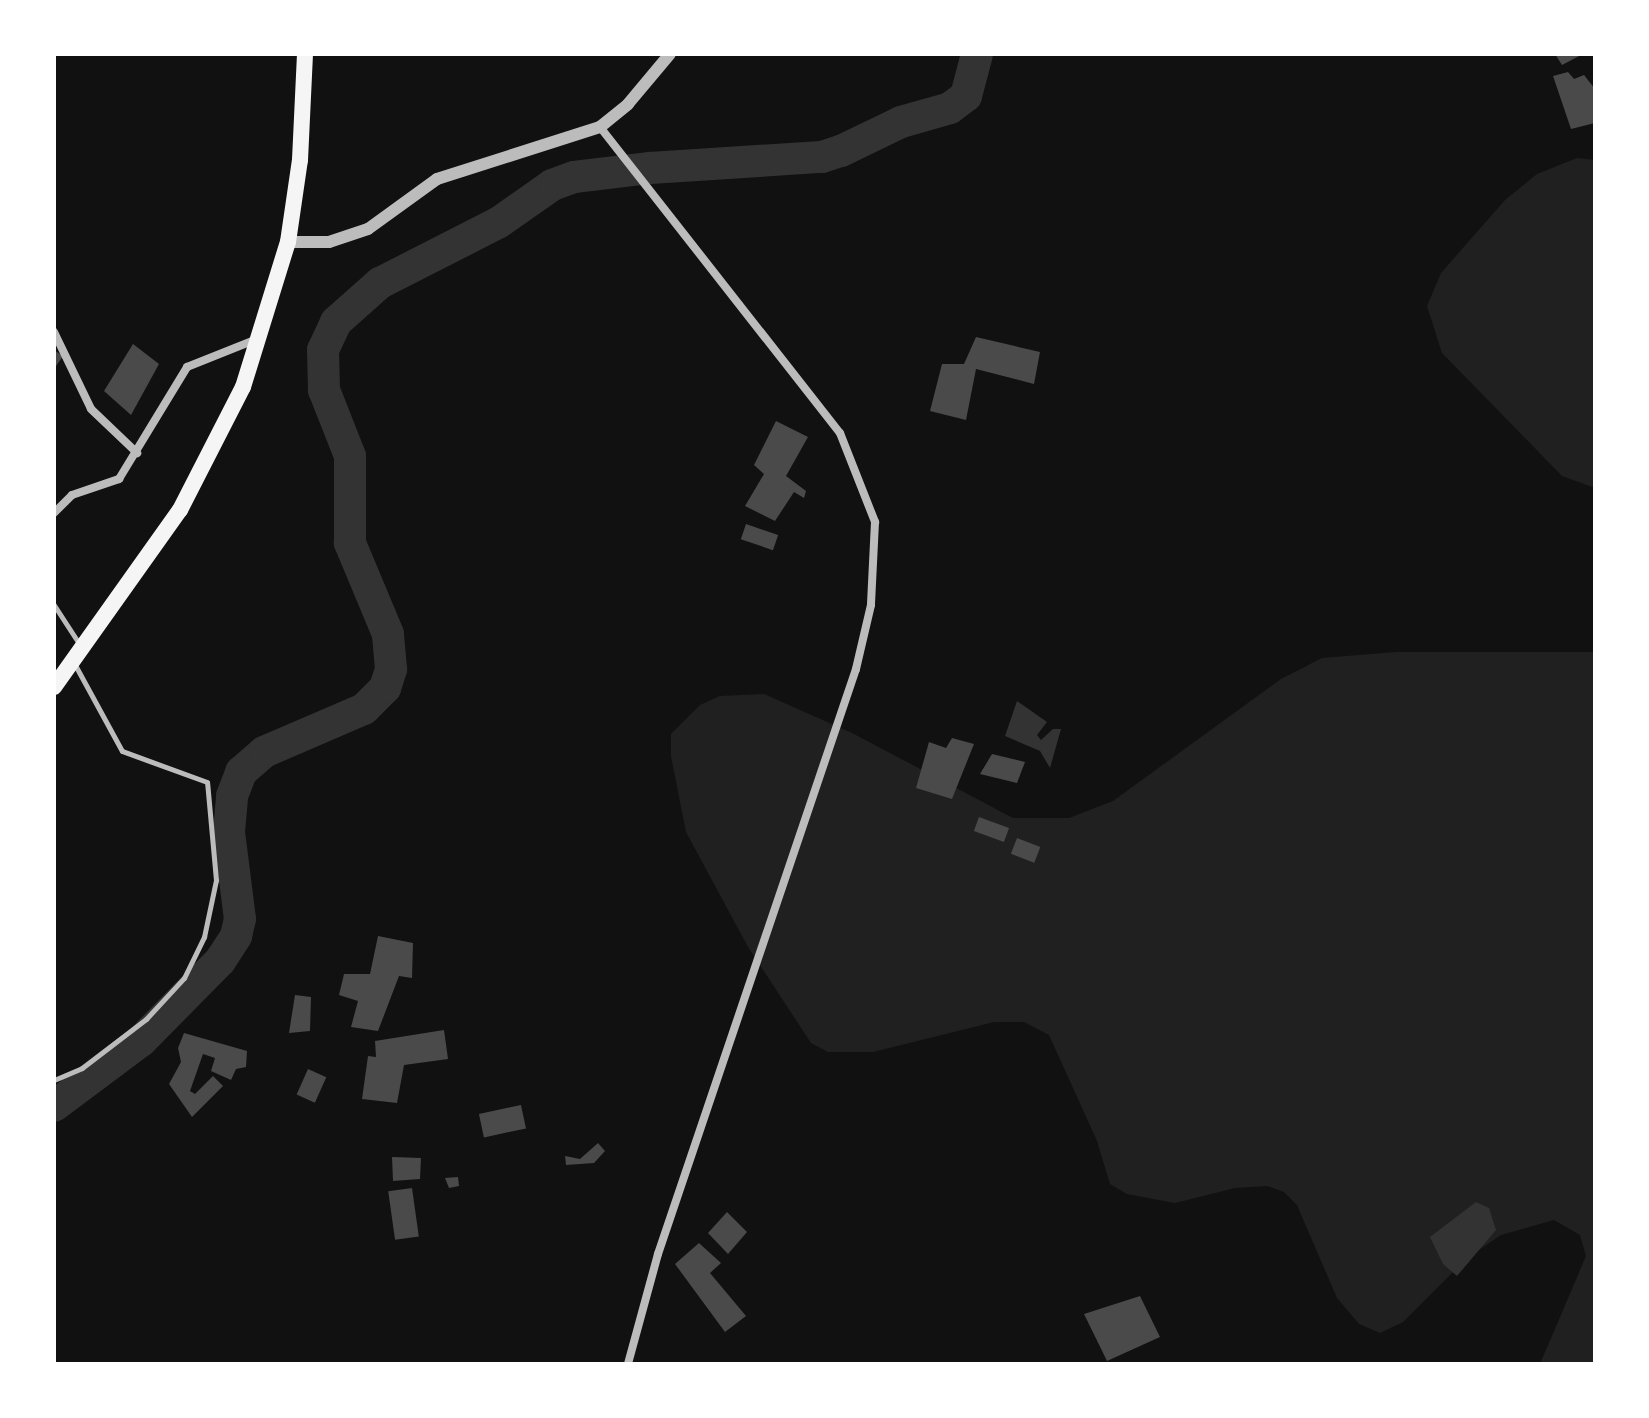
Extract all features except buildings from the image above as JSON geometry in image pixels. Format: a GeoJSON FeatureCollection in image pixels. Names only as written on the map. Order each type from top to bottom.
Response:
{"type":"FeatureCollection","features":[{"type":"Feature","properties":{"kind":"main road"},"geometry":{"type":"LineString","coordinates":[[54,687],[180,510],[217,445],[262,338],[288,242],[300,160],[305,54]]}},
{"type":"Feature","properties":{"kind":"street"},"geometry":{"type":"LineString","coordinates":[[288,242],[329,242],[368,229],[437,179],[600,127],[628,104],[670,54]]}},
{"type":"Feature","properties":{"kind":"street"},"geometry":{"type":"LineString","coordinates":[[600,127],[649,194],[833,422],[875,522],[871,605],[856,669],[658,1254],[628,1364]]}},
{"type":"Feature","properties":{"kind":"street"},"geometry":{"type":"LineString","coordinates":[[54,332],[91,409],[137,453]]}},
{"type":"Feature","properties":{"kind":"street"},"geometry":{"type":"LineString","coordinates":[[54,513],[72,495],[119,479],[187,367],[262,338]]}},
{"type":"Feature","properties":{"kind":"lane"},"geometry":{"type":"LineString","coordinates":[[54,605],[122,751],[207,782],[216,880],[204,937],[184,978],[146,1019],[82,1068],[54,1080]]}},
{"type":"Feature","properties":{"kind":"shaded area"},"geometry":{"type":"Polygon","coordinates":[[[1577,158],[1595,160],[1595,488],[1562,476],[1442,353],[1427,306],[1441,273],[1505,200],[1537,174],[1577,158]]]}},
{"type":"Feature","properties":{"kind":"shaded area"},"geometry":{"type":"Polygon","coordinates":[[[1396,652],[1595,652],[1595,1364],[1540,1364],[1586,1256],[1580,1235],[1554,1220],[1501,1235],[1467,1258],[1403,1322],[1380,1333],[1359,1324],[1337,1298],[1297,1205],[1284,1192],[1267,1186],[1235,1188],[1175,1203],[1127,1194],[1110,1184],[1097,1141],[1049,1035],[1024,1022],[994,1022],[873,1052],[828,1052],[811,1043],[748,947],[686,832],[671,756],[671,734],[700,705],[720,696],[764,694],[852,733],[1013,818],[1069,818],[1113,801],[1281,679],[1322,658],[1396,652]]]}},
{"type":"Feature","properties":{"kind":"shaded area"},"geometry":{"type":"Polygon","coordinates":[[[1017,701],[1047,722],[1037,735],[1041,740],[1053,729],[1061,729],[1050,768],[1040,751],[1005,736],[1017,701]]]}},
{"type":"Feature","properties":{"kind":"shaded area"},"geometry":{"type":"Polygon","coordinates":[[[1476,1202],[1489,1208],[1496,1230],[1457,1276],[1443,1264],[1430,1237],[1476,1202]]]}},
{"type":"Feature","properties":{"kind":"waterway"},"geometry":{"type":"LineString","coordinates":[[54,1106],[141,1041],[220,961],[236,936],[240,919],[229,832],[232,796],[241,772],[264,752],[364,709],[385,688],[391,669],[388,634],[350,543],[350,456],[324,390],[323,350],[336,322],[380,283],[498,223],[552,185],[574,177],[650,168],[822,157],[901,122],[950,108],[966,96],[977,54]]}}]}
